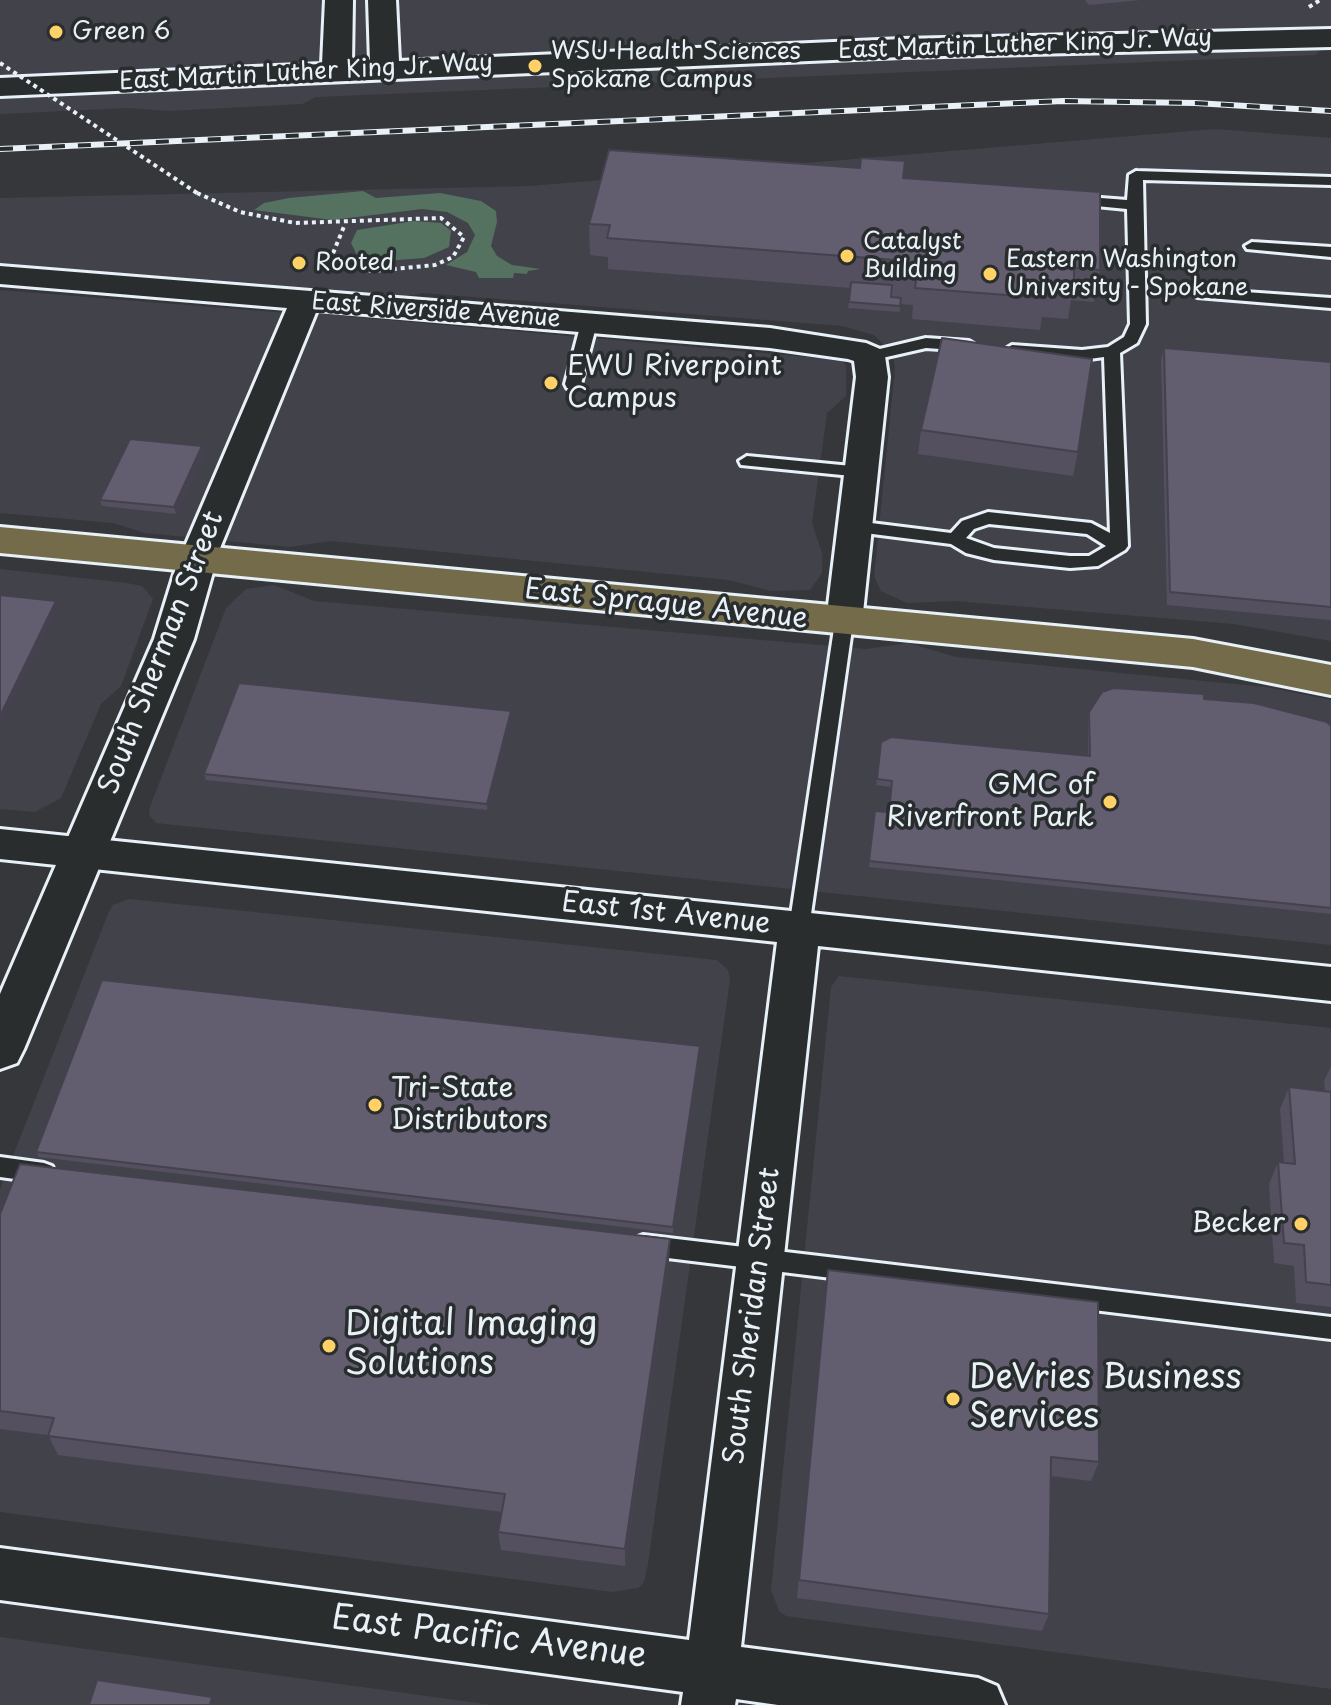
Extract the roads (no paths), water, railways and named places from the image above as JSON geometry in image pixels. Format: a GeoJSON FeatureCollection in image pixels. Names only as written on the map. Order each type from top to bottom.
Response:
{"type":"FeatureCollection","features":[{"type":"Feature","properties":{"kind":"main road","name":"East Sprague Avenue"},"geometry":{"type":"LineString","coordinates":[[0,540],[1193,653],[1331,680]]}},
{"type":"Feature","properties":{"kind":"street"},"geometry":{"type":"LineString","coordinates":[[337,60],[339,0]]}},
{"type":"Feature","properties":{"kind":"street"},"geometry":{"type":"LineString","coordinates":[[382,0],[384,59]]}},
{"type":"Feature","properties":{"kind":"street","name":"East Martin Luther King Jr. Way"},"geometry":{"type":"LineString","coordinates":[[384,59],[1214,23],[1320,15]]}},
{"type":"Feature","properties":{"kind":"street","name":"East Martin Luther King Jr. Way"},"geometry":{"type":"LineString","coordinates":[[0,65],[1331,38]]}},
{"type":"Feature","properties":{"kind":"street","name":"East Martin Luther King Jr. Way"},"geometry":{"type":"LineString","coordinates":[[0,87],[337,60]]}},
{"type":"Feature","properties":{"kind":"street","name":"East Riverside Avenue"},"geometry":{"type":"LineString","coordinates":[[0,275],[832,344],[869,356]]}},
{"type":"Feature","properties":{"kind":"street","name":"South Sherman Street"},"geometry":{"type":"LineString","coordinates":[[0,1049],[174,639],[198,558],[305,301]]}},
{"type":"Feature","properties":{"kind":"street"},"geometry":{"type":"LineString","coordinates":[[844,622],[872,377],[869,356]]}},
{"type":"Feature","properties":{"kind":"street","name":"East 1st Avenue"},"geometry":{"type":"LineString","coordinates":[[0,844],[1331,984]]}},
{"type":"Feature","properties":{"kind":"street","name":"South Sheridan Street"},"geometry":{"type":"LineString","coordinates":[[710,1686],[799,928]]}},
{"type":"Feature","properties":{"kind":"street","name":"East Pacific Avenue"},"geometry":{"type":"LineString","coordinates":[[0,1574],[710,1686],[978,1705]]}},
{"type":"Feature","properties":{"kind":"lane"},"geometry":{"type":"LineString","coordinates":[[869,356],[926,343],[1082,355],[1112,351],[1131,340],[1138,324],[1134,205],[1136,175],[1331,181]]}},
{"type":"Feature","properties":{"kind":"lane"},"geometry":{"type":"LineString","coordinates":[[1060,199],[1134,205]]}},
{"type":"Feature","properties":{"kind":"lane"},"geometry":{"type":"LineString","coordinates":[[1252,246],[1331,252]]}},
{"type":"Feature","properties":{"kind":"lane"},"geometry":{"type":"LineString","coordinates":[[1202,294],[1331,303]]}},
{"type":"Feature","properties":{"kind":"lane"},"geometry":{"type":"LineString","coordinates":[[573,384],[589,323]]}},
{"type":"Feature","properties":{"kind":"lane"},"geometry":{"type":"LineString","coordinates":[[1112,351],[1119,546]]}},
{"type":"Feature","properties":{"kind":"lane"},"geometry":{"type":"LineString","coordinates":[[747,461],[862,472]]}},
{"type":"Feature","properties":{"kind":"lane"},"geometry":{"type":"LineString","coordinates":[[955,539],[968,525],[988,518],[1016,519],[1091,529],[1119,546]]}},
{"type":"Feature","properties":{"kind":"lane"},"geometry":{"type":"LineString","coordinates":[[855,527],[955,539],[972,549],[994,554],[1070,562],[1092,562],[1119,546]]}},
{"type":"Feature","properties":{"kind":"lane"},"geometry":{"type":"LineString","coordinates":[[799,928],[844,622]]}},
{"type":"Feature","properties":{"kind":"lane"},"geometry":{"type":"LineString","coordinates":[[0,1167],[66,1175]]}},
{"type":"Feature","properties":{"kind":"lane"},"geometry":{"type":"LineString","coordinates":[[618,1242],[1331,1328]]}},
{"type":"Feature","properties":{"kind":"railway"},"geometry":{"type":"LineString","coordinates":[[0,149],[1063,101],[1195,103],[1331,111]]}},
{"type":"Feature","properties":{"kind":"place","name":"Green 6"},"geometry":{"type":"Point","coordinates":[56,32]}},
{"type":"Feature","properties":{"kind":"place","name":"WSU Health Sciences Spokane Campus"},"geometry":{"type":"Point","coordinates":[535,66]}},
{"type":"Feature","properties":{"kind":"place","name":"Catalyst Building"},"geometry":{"type":"Point","coordinates":[847,256]}},
{"type":"Feature","properties":{"kind":"place","name":"Rooted"},"geometry":{"type":"Point","coordinates":[299,263]}},
{"type":"Feature","properties":{"kind":"place","name":"Eastern Washington University - Spokane"},"geometry":{"type":"Point","coordinates":[990,274]}},
{"type":"Feature","properties":{"kind":"place","name":"EWU Riverpoint Campus"},"geometry":{"type":"Point","coordinates":[551,383]}},
{"type":"Feature","properties":{"kind":"place","name":"GMC of Riverfront Park"},"geometry":{"type":"Point","coordinates":[1110,802]}},
{"type":"Feature","properties":{"kind":"place","name":"Tri-State Distributors"},"geometry":{"type":"Point","coordinates":[375,1105]}},
{"type":"Feature","properties":{"kind":"place","name":"Becker"},"geometry":{"type":"Point","coordinates":[1301,1224]}},
{"type":"Feature","properties":{"kind":"place","name":"Digital Imaging Solutions"},"geometry":{"type":"Point","coordinates":[329,1346]}},
{"type":"Feature","properties":{"kind":"place","name":"DeVries Business Services"},"geometry":{"type":"Point","coordinates":[953,1399]}}]}
